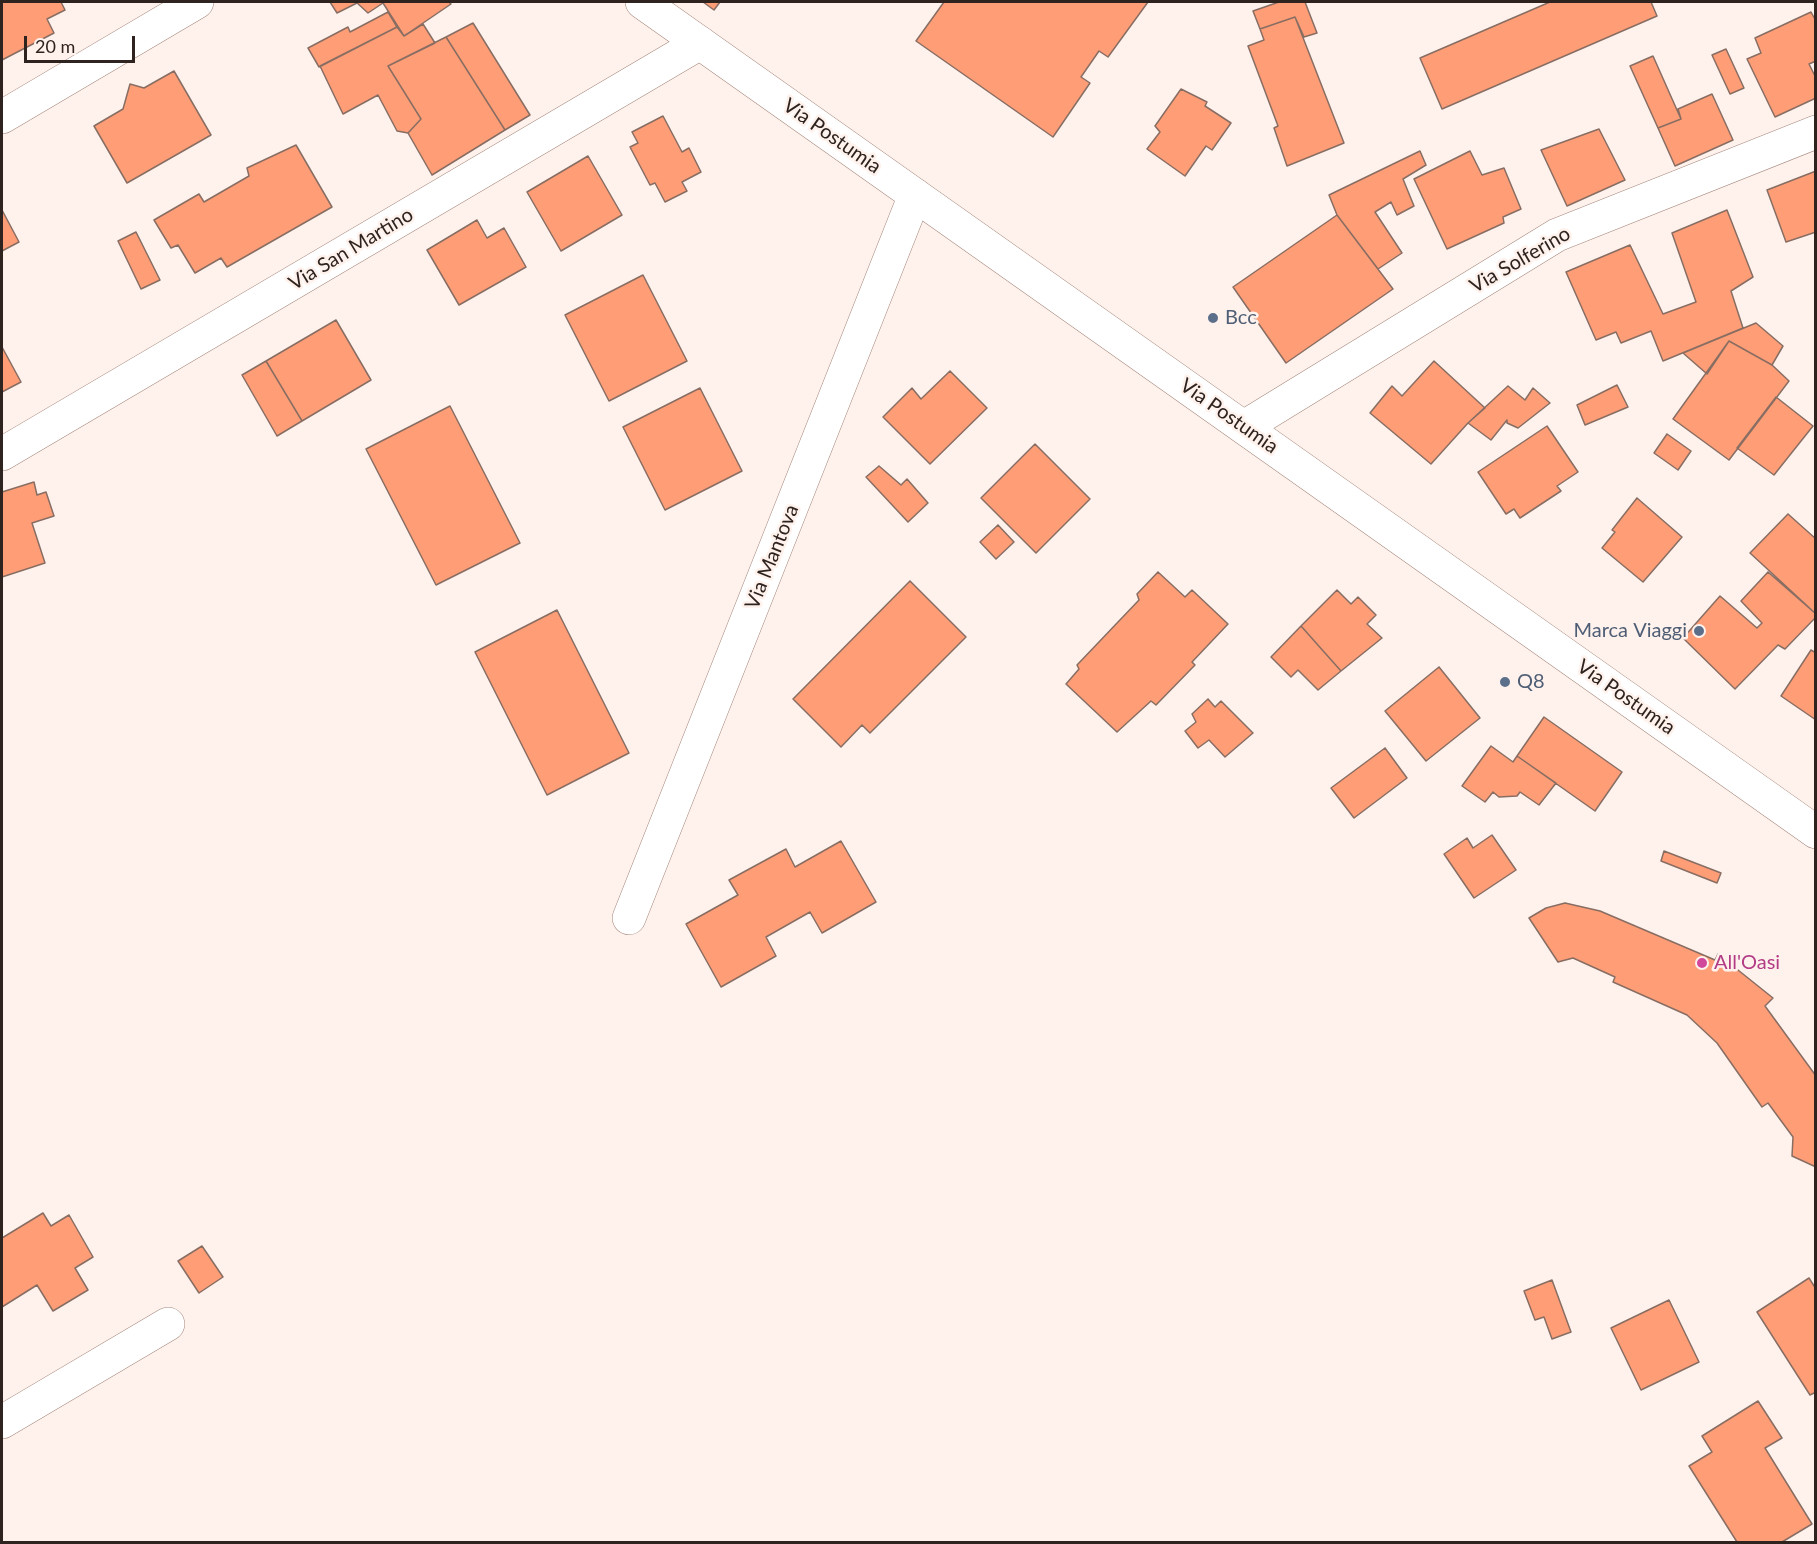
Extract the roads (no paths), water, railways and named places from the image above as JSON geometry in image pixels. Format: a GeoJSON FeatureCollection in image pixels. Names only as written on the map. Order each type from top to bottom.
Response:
{"type":"FeatureCollection","features":[{"type":"Feature","properties":{"kind":"street"},"geometry":{"type":"LineString","coordinates":[[2,117],[197,2]]}},
{"type":"Feature","properties":{"kind":"street","name":"Via Postumia"},"geometry":{"type":"LineString","coordinates":[[642,2],[1815,832]]}},
{"type":"Feature","properties":{"kind":"street","name":"Via San Martino"},"geometry":{"type":"LineString","coordinates":[[2,454],[700,43]]}},
{"type":"Feature","properties":{"kind":"street","name":"Via Solferino"},"geometry":{"type":"LineString","coordinates":[[1244,427],[1557,235],[1815,132]]}},
{"type":"Feature","properties":{"kind":"street","name":"Via Mantova"},"geometry":{"type":"LineString","coordinates":[[629,918],[915,195]]}},
{"type":"Feature","properties":{"kind":"street"},"geometry":{"type":"LineString","coordinates":[[2,1422],[168,1324]]}},
{"type":"Feature","properties":{"kind":"place","name":"Bcc"},"geometry":{"type":"Point","coordinates":[1213,318]}},
{"type":"Feature","properties":{"kind":"place","name":"Marca Viaggi"},"geometry":{"type":"Point","coordinates":[1699,631]}},
{"type":"Feature","properties":{"kind":"place","name":"Q8"},"geometry":{"type":"Point","coordinates":[1505,682]}},
{"type":"Feature","properties":{"kind":"place","name":"All'Oasi"},"geometry":{"type":"Point","coordinates":[1702,963]}}]}
